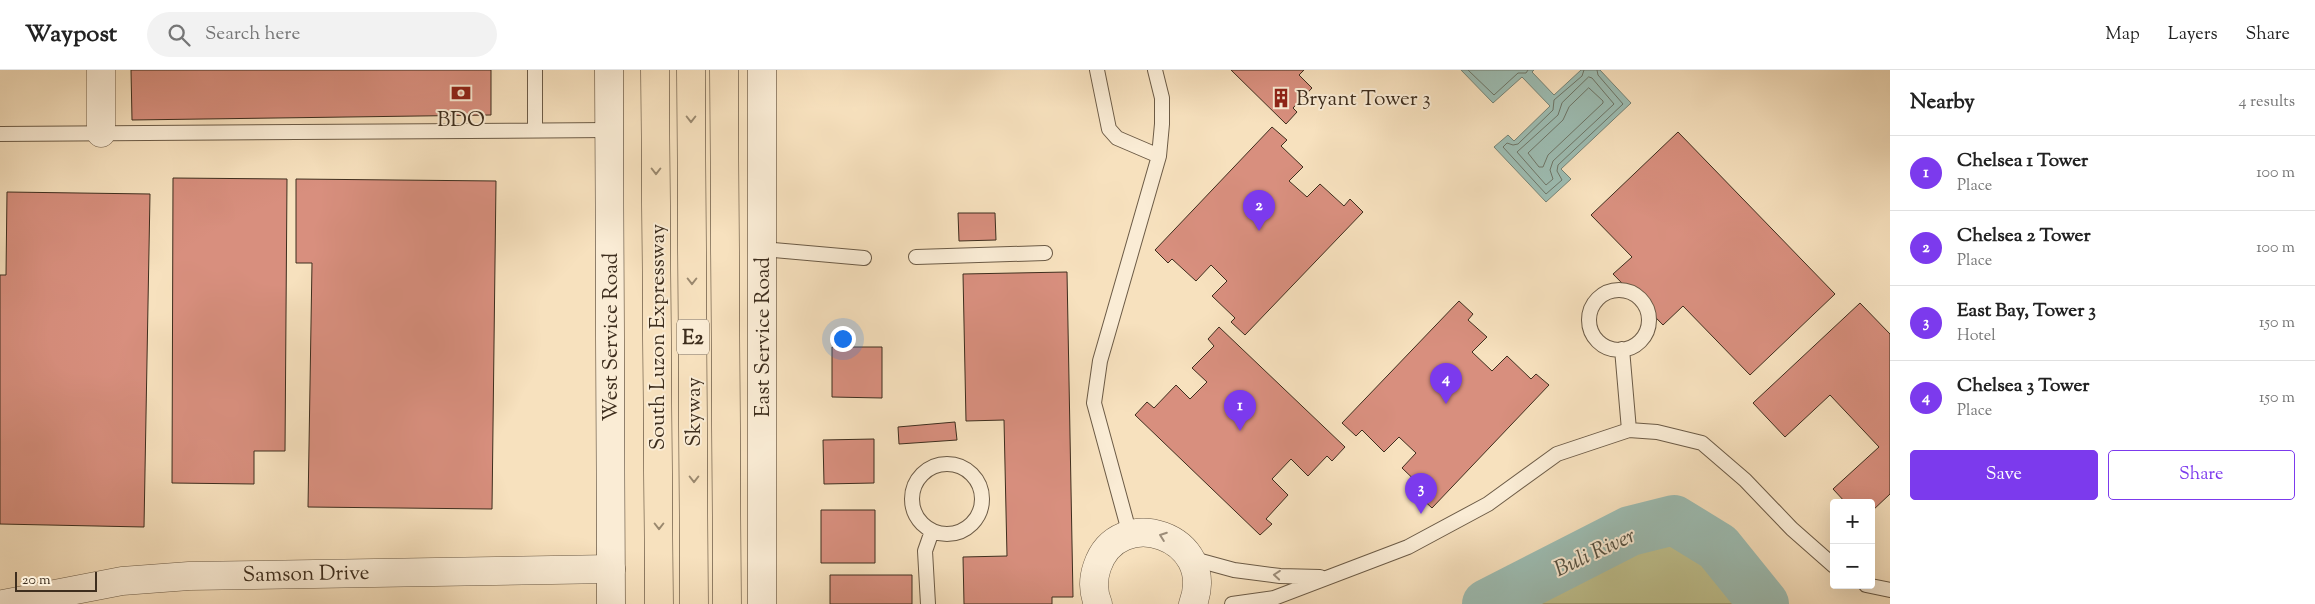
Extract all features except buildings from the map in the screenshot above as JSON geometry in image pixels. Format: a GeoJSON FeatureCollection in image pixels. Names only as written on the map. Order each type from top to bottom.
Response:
{"type":"FeatureCollection","features":[{"type":"Feature","properties":{"kind":"highway","name":"South Luzon Expressway"},"geometry":{"type":"LineString","coordinates":[[655,70],[659,604]]}},
{"type":"Feature","properties":{"kind":"highway","name":"Skyway"},"geometry":{"type":"LineString","coordinates":[[691,70],[694,604]]}},
{"type":"Feature","properties":{"kind":"highway","name":"Skyway"},"geometry":{"type":"LineString","coordinates":[[724,70],[727,604]]}},
{"type":"Feature","properties":{"kind":"highway","name":"E2"},"geometry":{"type":"LineString","coordinates":[[732,70],[734,604]]}},
{"type":"Feature","properties":{"kind":"main road"},"geometry":{"type":"LineString","coordinates":[[101,70],[101,133]]}},
{"type":"Feature","properties":{"kind":"main road","name":"West Service Road"},"geometry":{"type":"LineString","coordinates":[[609,70],[611,604]]}},
{"type":"Feature","properties":{"kind":"main road","name":"East Service Road"},"geometry":{"type":"LineString","coordinates":[[762,70],[762,604]]}},
{"type":"Feature","properties":{"kind":"main road"},"geometry":{"type":"LineString","coordinates":[[1079,604],[1094,577],[1098,563],[1106,551],[1117,541],[1130,535],[1145,532],[1175,541],[1190,558],[1197,580],[1193,604]]}},
{"type":"Feature","properties":{"kind":"main road","name":"Samson Drive"},"geometry":{"type":"LineString","coordinates":[[3,604],[36,600],[122,581],[189,576],[611,569]]}},
{"type":"Feature","properties":{"kind":"main road"},"geometry":{"type":"LineString","coordinates":[[1094,577],[1094,588],[1098,604]]}},
{"type":"Feature","properties":{"kind":"lane"},"geometry":{"type":"LineString","coordinates":[[535,70],[535,130]]}},
{"type":"Feature","properties":{"kind":"lane"},"geometry":{"type":"LineString","coordinates":[[1097,70],[1109,129],[1117,138],[1159,156]]}},
{"type":"Feature","properties":{"kind":"lane"},"geometry":{"type":"LineString","coordinates":[[1130,535],[1094,403],[1100,361],[1159,156],[1162,98],[1155,70]]}},
{"type":"Feature","properties":{"kind":"lane"},"geometry":{"type":"LineString","coordinates":[[0,134],[610,130]]}},
{"type":"Feature","properties":{"kind":"lane"},"geometry":{"type":"LineString","coordinates":[[762,250],[864,258]]}},
{"type":"Feature","properties":{"kind":"lane"},"geometry":{"type":"LineString","coordinates":[[916,257],[1045,253]]}},
{"type":"Feature","properties":{"kind":"lane"},"geometry":{"type":"LineString","coordinates":[[1616,290],[1630,292],[1636,296],[1646,306],[1649,320],[1645,334],[1640,340],[1635,345],[1622,349],[1614,349],[1600,342],[1594,337],[1589,322],[1589,315],[1601,295],[1616,290]]}},
{"type":"Feature","properties":{"kind":"lane"},"geometry":{"type":"LineString","coordinates":[[1622,349],[1629,430]]}},
{"type":"Feature","properties":{"kind":"lane"},"geometry":{"type":"LineString","coordinates":[[1232,604],[1274,598],[1408,546],[1488,504],[1557,454],[1629,430],[1657,432],[1702,443],[1746,480],[1792,529],[1830,562]]}},
{"type":"Feature","properties":{"kind":"lane"},"geometry":{"type":"LineString","coordinates":[[938,464],[962,466],[969,470],[979,483],[983,498],[980,513],[970,526],[963,530],[948,534],[932,531],[915,515],[911,500],[914,484],[924,472],[938,464]]}},
{"type":"Feature","properties":{"kind":"lane"},"geometry":{"type":"LineString","coordinates":[[928,604],[925,551],[932,531]]}},
{"type":"Feature","properties":{"kind":"lane"},"geometry":{"type":"LineString","coordinates":[[1190,558],[1234,570],[1280,576],[1326,578]]}},
{"type":"Feature","properties":{"kind":"lane"},"geometry":{"type":"LineString","coordinates":[[1875,587],[1890,590]]}},
{"type":"Feature","properties":{"kind":"green space"},"geometry":{"type":"Polygon","coordinates":[[[1691,545],[1745,604],[1516,604],[1613,548],[1691,545]]]}},
{"type":"Feature","properties":{"kind":"water"},"geometry":{"type":"Polygon","coordinates":[[[1461,70],[1534,70],[1532,72],[1554,95],[1581,70],[1600,70],[1631,103],[1561,169],[1571,179],[1546,202],[1494,147],[1508,135],[1514,141],[1550,106],[1522,77],[1493,103],[1461,70]]]}},
{"type":"Feature","properties":{"kind":"waterway","name":"Buli River"},"geometry":{"type":"LineString","coordinates":[[1487,604],[1630,531],[1674,520],[1718,547],[1764,604]]}},
{"type":"Feature","properties":{"kind":"place","name":"BDO"},"geometry":{"type":"Point","coordinates":[461,93]}},
{"type":"Feature","properties":{"kind":"place","name":"Bryant Tower 3"},"geometry":{"type":"Point","coordinates":[1281,98]}},
{"type":"Feature","properties":{"kind":"place","name":"Chelsea 2 Tower"},"geometry":{"type":"Point","coordinates":[1259,231]}},
{"type":"Feature","properties":{"kind":"place","name":"Chelsea 3 Tower"},"geometry":{"type":"Point","coordinates":[1446,404]}},
{"type":"Feature","properties":{"kind":"place","name":"Chelsea 1 Tower"},"geometry":{"type":"Point","coordinates":[1240,431]}},
{"type":"Feature","properties":{"kind":"place","name":"East Bay, Tower 3"},"geometry":{"type":"Point","coordinates":[1421,514]}}]}
